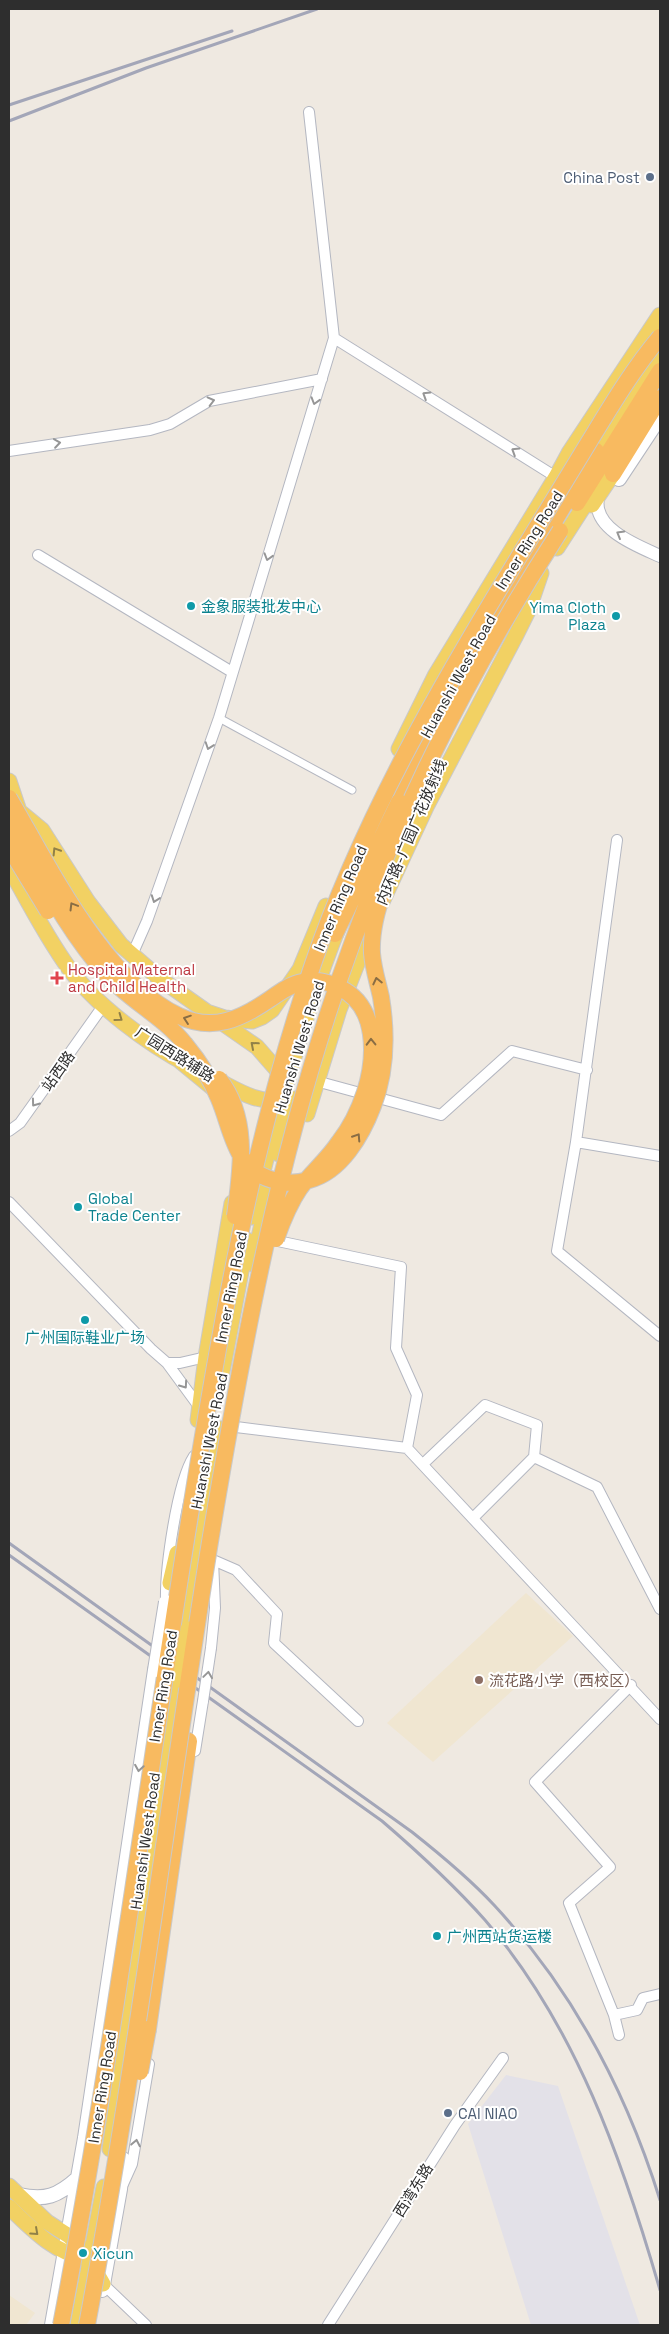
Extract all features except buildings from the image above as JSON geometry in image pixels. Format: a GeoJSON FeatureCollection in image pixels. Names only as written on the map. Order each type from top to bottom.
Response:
{"type":"FeatureCollection","features":[{"type":"Feature","properties":{"kind":"highway","name":"Inner Ring Road"},"geometry":{"type":"LineString","coordinates":[[59,2325],[84,2238],[88,2176],[199,1461],[248,1197],[294,1086],[300,1003],[328,923],[361,847],[424,718],[463,647],[608,410],[660,337]]}},
{"type":"Feature","properties":{"kind":"highway","name":"Inner Ring Road"},"geometry":{"type":"LineString","coordinates":[[86,2325],[105,2248],[219,1486],[254,1301],[299,1112],[344,964],[372,892],[410,806],[462,699],[499,630],[567,527],[660,371]]}},
{"type":"Feature","properties":{"kind":"highway"},"geometry":{"type":"LineString","coordinates":[[613,474],[658,407]]}},
{"type":"Feature","properties":{"kind":"highway"},"geometry":{"type":"LineString","coordinates":[[294,1086],[328,952],[360,880],[445,709],[534,570],[596,451]]}},
{"type":"Feature","properties":{"kind":"highway","name":"内环路-广园广花放射线"},"geometry":{"type":"LineString","coordinates":[[12,811],[73,931],[88,952],[123,990],[179,1036],[200,1063],[220,1101],[231,1136],[246,1163],[260,1176],[284,1183],[301,1182],[318,1177],[343,1157],[362,1130],[373,1107],[382,1074],[385,1024],[372,955],[374,926],[384,890],[441,761],[567,527]]}},
{"type":"Feature","properties":{"kind":"highway","name":"Inner Ring Road"},"geometry":{"type":"LineString","coordinates":[[12,811],[102,950],[143,991],[179,1016],[201,1023],[221,1024],[244,1016],[291,986],[307,981],[330,983],[352,995],[366,1013],[370,1026],[371,1055],[365,1090],[347,1132],[308,1179],[292,1202],[254,1301]]}},
{"type":"Feature","properties":{"kind":"highway"},"geometry":{"type":"LineString","coordinates":[[9,847],[63,935],[94,975],[137,1016],[212,1070],[227,1090],[236,1107],[240,1135],[240,1168],[199,1461]]}},
{"type":"Feature","properties":{"kind":"highway"},"geometry":{"type":"LineString","coordinates":[[105,2248],[145,2045],[189,1741]]}},
{"type":"Feature","properties":{"kind":"main road"},"geometry":{"type":"LineString","coordinates":[[207,1012],[225,1018],[252,1021],[262,1017],[272,1009],[300,970],[357,834],[435,676],[569,453],[660,315]]}},
{"type":"Feature","properties":{"kind":"main road","name":"Huanshi West Road"},"geometry":{"type":"LineString","coordinates":[[78,2325],[84,2238],[127,2041],[184,1681],[189,1624],[191,1543],[199,1461],[226,1352],[240,1280],[294,1086],[327,957],[374,843],[414,756],[458,672],[507,589],[659,350]]}},
{"type":"Feature","properties":{"kind":"main road","name":"Huanshi West Road"},"geometry":{"type":"LineString","coordinates":[[294,1086],[314,1070],[346,944],[395,827],[509,621],[534,570],[567,527],[660,384]]}},
{"type":"Feature","properties":{"kind":"main road"},"geometry":{"type":"LineString","coordinates":[[567,527],[619,479],[658,407]]}},
{"type":"Feature","properties":{"kind":"main road"},"geometry":{"type":"LineString","coordinates":[[598,498],[613,474]]}},
{"type":"Feature","properties":{"kind":"main road"},"geometry":{"type":"LineString","coordinates":[[314,1070],[354,967],[394,876],[441,779],[528,611],[534,570]]}},
{"type":"Feature","properties":{"kind":"main road"},"geometry":{"type":"LineString","coordinates":[[426,771],[441,779]]}},
{"type":"Feature","properties":{"kind":"main road"},"geometry":{"type":"LineString","coordinates":[[9,781],[12,811]]}},
{"type":"Feature","properties":{"kind":"main road"},"geometry":{"type":"LineString","coordinates":[[9,794],[12,811],[42,830],[102,922],[132,955],[159,978],[257,1046],[294,1086],[273,1240],[236,1428],[213,1560],[189,1624],[191,1657],[184,1681],[190,1707],[189,1741]]}},
{"type":"Feature","properties":{"kind":"main road"},"geometry":{"type":"LineString","coordinates":[[357,834],[374,843]]}},
{"type":"Feature","properties":{"kind":"main road"},"geometry":{"type":"LineString","coordinates":[[377,867],[394,876]]}},
{"type":"Feature","properties":{"kind":"main road","name":"广园西路辅路"},"geometry":{"type":"LineString","coordinates":[[9,868],[69,968],[103,1006],[180,1061],[248,1095],[269,1101],[282,1099],[294,1086]]}},
{"type":"Feature","properties":{"kind":"main road"},"geometry":{"type":"LineString","coordinates":[[103,2284],[84,2238],[78,2178],[130,1827],[166,1602],[199,1461],[200,1408],[207,1352],[242,1136],[241,1122],[230,1102],[180,1061]]}},
{"type":"Feature","properties":{"kind":"main road","name":"Huanshi West Road"},"geometry":{"type":"LineString","coordinates":[[189,1624],[221,1430],[251,1272],[260,1206],[282,1099]]}},
{"type":"Feature","properties":{"kind":"main road"},"geometry":{"type":"LineString","coordinates":[[226,1242],[260,1206]]}},
{"type":"Feature","properties":{"kind":"main road"},"geometry":{"type":"LineString","coordinates":[[226,1242],[240,1280]]}},
{"type":"Feature","properties":{"kind":"main road"},"geometry":{"type":"LineString","coordinates":[[170,1582],[191,1543]]}},
{"type":"Feature","properties":{"kind":"main road","name":"Huanshi West Road"},"geometry":{"type":"LineString","coordinates":[[127,2041],[146,1829],[166,1704],[184,1681]]}},
{"type":"Feature","properties":{"kind":"main road"},"geometry":{"type":"LineString","coordinates":[[95,2325],[103,2284],[105,2248],[120,2189],[126,2132],[127,2041],[190,1707]]}},
{"type":"Feature","properties":{"kind":"main road"},"geometry":{"type":"LineString","coordinates":[[12,2196],[46,2197],[62,2191],[78,2178]]}},
{"type":"Feature","properties":{"kind":"main road"},"geometry":{"type":"LineString","coordinates":[[52,2325],[59,2293],[84,2238],[120,2189]]}},
{"type":"Feature","properties":{"kind":"main road"},"geometry":{"type":"LineString","coordinates":[[12,2196],[47,2222],[105,2248]]}},
{"type":"Feature","properties":{"kind":"main road","name":"Huanshi West Road"},"geometry":{"type":"LineString","coordinates":[[68,2325],[79,2296]]}},
{"type":"Feature","properties":{"kind":"street"},"geometry":{"type":"LineString","coordinates":[[132,955],[151,912],[219,718],[334,338],[309,112]]}},
{"type":"Feature","properties":{"kind":"street"},"geometry":{"type":"LineString","coordinates":[[334,338],[556,477]]}},
{"type":"Feature","properties":{"kind":"street"},"geometry":{"type":"LineString","coordinates":[[9,450],[150,430],[170,424],[209,401],[322,379]]}},
{"type":"Feature","properties":{"kind":"street"},"geometry":{"type":"LineString","coordinates":[[598,498],[597,510],[606,525],[660,556]]}},
{"type":"Feature","properties":{"kind":"street"},"geometry":{"type":"LineString","coordinates":[[38,555],[232,672]]}},
{"type":"Feature","properties":{"kind":"street"},"geometry":{"type":"LineString","coordinates":[[219,718],[352,790]]}},
{"type":"Feature","properties":{"kind":"street"},"geometry":{"type":"LineString","coordinates":[[617,840],[587,1070],[557,1251],[660,1336]]}},
{"type":"Feature","properties":{"kind":"street","name":"站西路"},"geometry":{"type":"LineString","coordinates":[[9,1131],[20,1123],[103,1006]]}},
{"type":"Feature","properties":{"kind":"street"},"geometry":{"type":"LineString","coordinates":[[314,1070],[441,1115],[512,1051],[587,1070]]}},
{"type":"Feature","properties":{"kind":"street"},"geometry":{"type":"LineString","coordinates":[[576,1142],[660,1156]]}},
{"type":"Feature","properties":{"kind":"street"},"geometry":{"type":"LineString","coordinates":[[9,1202],[151,1349],[167,1363],[200,1408]]}},
{"type":"Feature","properties":{"kind":"street"},"geometry":{"type":"LineString","coordinates":[[273,1240],[401,1267],[396,1348],[417,1395],[407,1448]]}},
{"type":"Feature","properties":{"kind":"street"},"geometry":{"type":"LineString","coordinates":[[167,1363],[180,1363],[207,1352],[226,1352]]}},
{"type":"Feature","properties":{"kind":"street"},"geometry":{"type":"LineString","coordinates":[[423,1464],[485,1405],[537,1424],[534,1457],[473,1518]]}},
{"type":"Feature","properties":{"kind":"street"},"geometry":{"type":"LineString","coordinates":[[236,1428],[407,1448],[660,1718]]}},
{"type":"Feature","properties":{"kind":"street"},"geometry":{"type":"LineString","coordinates":[[534,1457],[597,1487],[660,1609]]}},
{"type":"Feature","properties":{"kind":"street"},"geometry":{"type":"LineString","coordinates":[[166,1602],[168,1564],[182,1487],[187,1468],[199,1461]]}},
{"type":"Feature","properties":{"kind":"street"},"geometry":{"type":"LineString","coordinates":[[120,2189],[132,2164],[136,2144],[211,1648],[215,1608],[213,1560],[236,1570],[277,1614],[274,1643],[358,1721]]}},
{"type":"Feature","properties":{"kind":"street"},"geometry":{"type":"LineString","coordinates":[[619,2035],[614,2015],[569,1903],[610,1867],[535,1782],[631,1685]]}},
{"type":"Feature","properties":{"kind":"street"},"geometry":{"type":"LineString","coordinates":[[189,1741],[195,1716],[203,1701]]}},
{"type":"Feature","properties":{"kind":"street"},"geometry":{"type":"LineString","coordinates":[[150,1702],[166,1704]]}},
{"type":"Feature","properties":{"kind":"street"},"geometry":{"type":"LineString","coordinates":[[130,1827],[146,1829]]}},
{"type":"Feature","properties":{"kind":"street"},"geometry":{"type":"LineString","coordinates":[[614,2015],[637,2010],[643,1998],[660,1994]]}},
{"type":"Feature","properties":{"kind":"street"},"geometry":{"type":"LineString","coordinates":[[99,2041],[127,2041]]}},
{"type":"Feature","properties":{"kind":"street","name":"西湾东路"},"geometry":{"type":"LineString","coordinates":[[328,2325],[455,2124],[503,2058]]}},
{"type":"Feature","properties":{"kind":"street"},"geometry":{"type":"LineString","coordinates":[[103,2284],[146,2325]]}},
{"type":"Feature","properties":{"kind":"street"},"geometry":{"type":"LineString","coordinates":[[59,2293],[79,2296]]}},
{"type":"Feature","properties":{"kind":"shaded area","name":"流花路小学（西校区）"},"geometry":{"type":"Polygon","coordinates":[[[526,1593],[573,1636],[433,1762],[387,1723],[526,1593]]]}},
{"type":"Feature","properties":{"kind":"shaded area"},"geometry":{"type":"Polygon","coordinates":[[[506,2075],[558,2086],[640,2325],[531,2325],[468,2124],[506,2075]]]}},
{"type":"Feature","properties":{"kind":"shaded area"},"geometry":{"type":"Polygon","coordinates":[[[9,2295],[35,2313],[26,2325],[9,2325],[9,2295]]]}},
{"type":"Feature","properties":{"kind":"railway"},"geometry":{"type":"LineString","coordinates":[[9,121],[146,68],[317,9]]}},
{"type":"Feature","properties":{"kind":"railway"},"geometry":{"type":"LineString","coordinates":[[9,105],[232,31]]}},
{"type":"Feature","properties":{"kind":"railway"},"geometry":{"type":"LineString","coordinates":[[9,1543],[412,1832],[454,1867],[494,1905],[548,1971],[594,2043],[631,2120],[660,2200]]}},
{"type":"Feature","properties":{"kind":"railway"},"geometry":{"type":"LineString","coordinates":[[9,1555],[382,1821],[409,1844],[485,1920],[517,1961],[545,2004],[570,2049],[612,2143],[660,2290]]}},
{"type":"Feature","properties":{"kind":"place","name":"China Post"},"geometry":{"type":"Point","coordinates":[650,177]}},
{"type":"Feature","properties":{"kind":"place","name":"金象服装批发中心"},"geometry":{"type":"Point","coordinates":[191,606]}},
{"type":"Feature","properties":{"kind":"place","name":"Yima Cloth Plaza"},"geometry":{"type":"Point","coordinates":[616,616]}},
{"type":"Feature","properties":{"kind":"place","name":"Hospital Maternal and Child Health"},"geometry":{"type":"Point","coordinates":[57,978]}},
{"type":"Feature","properties":{"kind":"place","name":"Global Trade Center"},"geometry":{"type":"Point","coordinates":[78,1207]}},
{"type":"Feature","properties":{"kind":"place","name":"广州国际鞋业广场"},"geometry":{"type":"Point","coordinates":[85,1320]}},
{"type":"Feature","properties":{"kind":"place","name":"流花路小学（西校区）"},"geometry":{"type":"Point","coordinates":[479,1680]}},
{"type":"Feature","properties":{"kind":"place","name":"广州西站货运楼"},"geometry":{"type":"Point","coordinates":[437,1936]}},
{"type":"Feature","properties":{"kind":"place","name":"CAI NIAO"},"geometry":{"type":"Point","coordinates":[448,2113]}},
{"type":"Feature","properties":{"kind":"place","name":"Xicun"},"geometry":{"type":"Point","coordinates":[83,2253]}}]}
